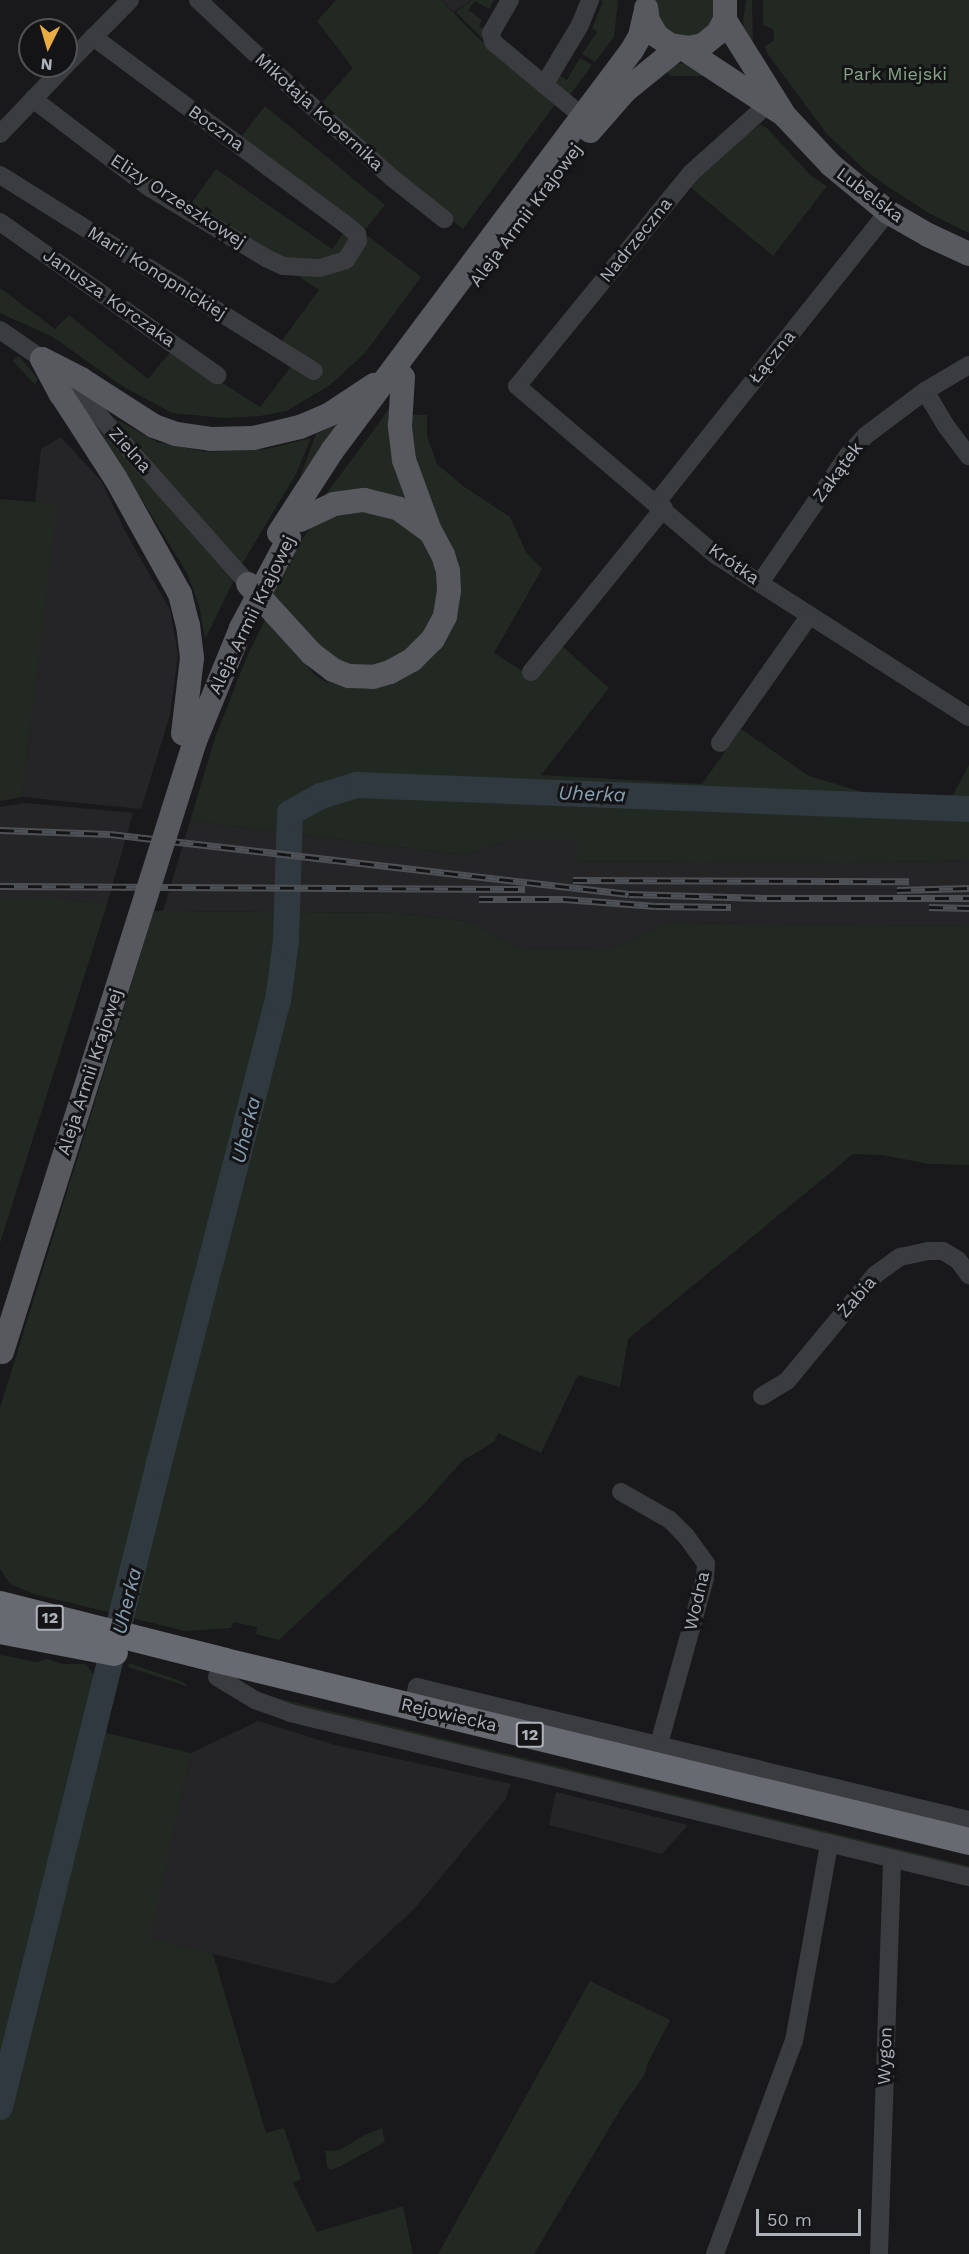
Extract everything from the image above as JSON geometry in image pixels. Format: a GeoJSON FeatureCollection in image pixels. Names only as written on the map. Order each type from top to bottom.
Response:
{"type":"FeatureCollection","features":[{"type":"Feature","properties":{"kind":"highway","name":"Rejowiecka"},"geometry":{"type":"LineString","coordinates":[[0,1604],[99,1639],[132,1647],[415,1697],[969,1841]]}},
{"type":"Feature","properties":{"kind":"highway","name":"Rejowiecka"},"geometry":{"type":"LineString","coordinates":[[0,1630],[99,1639]]}},
{"type":"Feature","properties":{"kind":"highway","name":"Rejowiecka"},"geometry":{"type":"LineString","coordinates":[[132,1647],[217,1677],[969,1858]]}},
{"type":"Feature","properties":{"kind":"main road","name":"Lubelska"},"geometry":{"type":"LineString","coordinates":[[647,3],[650,25],[657,36],[728,76],[776,110],[831,165],[888,212],[928,235],[969,254]]}},
{"type":"Feature","properties":{"kind":"main road","name":"Aleja Armii Krajowej"},"geometry":{"type":"LineString","coordinates":[[396,376],[582,116],[638,42],[647,3]]}},
{"type":"Feature","properties":{"kind":"main road","name":"Lubelska"},"geometry":{"type":"LineString","coordinates":[[727,8],[776,110]]}},
{"type":"Feature","properties":{"kind":"main road","name":"Aleja Armii Krajowej"},"geometry":{"type":"LineString","coordinates":[[1,1355],[198,730],[241,628],[317,471],[396,376],[605,112],[651,68],[681,48],[699,46],[711,40],[727,8]]}},
{"type":"Feature","properties":{"kind":"main road"},"geometry":{"type":"LineString","coordinates":[[42,359],[81,379],[154,426],[176,434],[218,440],[259,437],[300,428],[330,414],[396,376],[402,448],[407,472],[429,531],[443,555],[448,571],[449,590],[445,616],[433,639],[405,665],[382,675],[349,676],[326,665],[305,647],[248,584]]}},
{"type":"Feature","properties":{"kind":"main road"},"geometry":{"type":"LineString","coordinates":[[42,359],[61,394],[99,450],[176,584],[189,626],[191,671],[183,733]]}},
{"type":"Feature","properties":{"kind":"main road"},"geometry":{"type":"LineString","coordinates":[[289,530],[340,502],[373,501],[399,509],[429,531]]}},
{"type":"Feature","properties":{"kind":"main road","name":"Aleja Armii Krajowej"},"geometry":{"type":"LineString","coordinates":[[0,1307],[183,733],[221,642],[289,530]]}},
{"type":"Feature","properties":{"kind":"street"},"geometry":{"type":"LineString","coordinates":[[78,54],[130,0]]}},
{"type":"Feature","properties":{"kind":"street","name":"Mikołaja Kopernika"},"geometry":{"type":"LineString","coordinates":[[198,0],[313,108],[391,177],[444,219]]}},
{"type":"Feature","properties":{"kind":"street"},"geometry":{"type":"LineString","coordinates":[[510,0],[492,29],[491,38],[496,46],[582,116]]}},
{"type":"Feature","properties":{"kind":"street"},"geometry":{"type":"LineString","coordinates":[[544,85],[580,25],[590,0]]}},
{"type":"Feature","properties":{"kind":"street","name":"Boczna"},"geometry":{"type":"LineString","coordinates":[[93,38],[357,234],[358,241],[346,260],[320,268],[283,266],[266,258]]}},
{"type":"Feature","properties":{"kind":"street"},"geometry":{"type":"LineString","coordinates":[[0,134],[54,78]]}},
{"type":"Feature","properties":{"kind":"street","name":"Elizy Orzeszkowej"},"geometry":{"type":"LineString","coordinates":[[33,99],[150,188],[266,258]]}},
{"type":"Feature","properties":{"kind":"street","name":"Nadrzeczna"},"geometry":{"type":"LineString","coordinates":[[517,386],[691,173],[776,110]]}},
{"type":"Feature","properties":{"kind":"street","name":"Marii Konopnickiej"},"geometry":{"type":"LineString","coordinates":[[0,175],[314,371]]}},
{"type":"Feature","properties":{"kind":"street","name":"Łączna"},"geometry":{"type":"LineString","coordinates":[[531,672],[888,212]]}},
{"type":"Feature","properties":{"kind":"street","name":"Janusza Korczaka"},"geometry":{"type":"LineString","coordinates":[[0,222],[217,375]]}},
{"type":"Feature","properties":{"kind":"street","name":"Zielna"},"geometry":{"type":"LineString","coordinates":[[0,330],[42,359],[74,387],[248,584]]}},
{"type":"Feature","properties":{"kind":"street","name":"Zakątek"},"geometry":{"type":"LineString","coordinates":[[760,583],[848,454],[886,419],[925,391],[969,365]]}},
{"type":"Feature","properties":{"kind":"street","name":"Krótka"},"geometry":{"type":"LineString","coordinates":[[517,386],[660,505],[717,556],[969,717]]}},
{"type":"Feature","properties":{"kind":"street"},"geometry":{"type":"LineString","coordinates":[[925,391],[946,426],[969,456]]}},
{"type":"Feature","properties":{"kind":"street"},"geometry":{"type":"LineString","coordinates":[[720,743],[810,615]]}},
{"type":"Feature","properties":{"kind":"street","name":"Żabia"},"geometry":{"type":"LineString","coordinates":[[762,1396],[787,1381],[875,1275],[900,1257],[928,1251],[943,1251],[958,1260],[969,1275]]}},
{"type":"Feature","properties":{"kind":"street","name":"Wodna"},"geometry":{"type":"LineString","coordinates":[[621,1492],[670,1520],[687,1536],[706,1564],[705,1578],[658,1747]]}},
{"type":"Feature","properties":{"kind":"street"},"geometry":{"type":"LineString","coordinates":[[217,1677],[255,1700],[290,1713],[969,1877]]}},
{"type":"Feature","properties":{"kind":"street"},"geometry":{"type":"LineString","coordinates":[[415,1697],[658,1747],[969,1820]]}},
{"type":"Feature","properties":{"kind":"street"},"geometry":{"type":"LineString","coordinates":[[715,2254],[794,2041],[829,1844]]}},
{"type":"Feature","properties":{"kind":"street","name":"Wygon"},"geometry":{"type":"LineString","coordinates":[[879,2254],[892,1858]]}},
{"type":"Feature","properties":{"kind":"shaded area"},"geometry":{"type":"Polygon","coordinates":[[[441,0],[471,0],[454,12],[441,0]]]}},
{"type":"Feature","properties":{"kind":"shaded area"},"geometry":{"type":"Polygon","coordinates":[[[61,437],[102,482],[125,531],[170,610],[178,654],[170,715],[141,809],[22,797],[56,505],[35,503],[41,449],[61,437]]]}},
{"type":"Feature","properties":{"kind":"shaded area"},"geometry":{"type":"Polygon","coordinates":[[[25,803],[133,813],[107,904],[61,899],[0,899],[0,807],[25,803]]]}},
{"type":"Feature","properties":{"kind":"shaded area"},"geometry":{"type":"Polygon","coordinates":[[[190,821],[464,855],[513,839],[577,839],[577,861],[849,863],[969,860],[969,926],[667,923],[613,948],[520,949],[473,922],[401,913],[163,911],[190,821]]]}},
{"type":"Feature","properties":{"kind":"shaded area"},"geometry":{"type":"Polygon","coordinates":[[[258,1721],[335,1745],[511,1784],[505,1800],[417,1906],[334,1984],[149,1938],[191,1753],[258,1721]]]}},
{"type":"Feature","properties":{"kind":"shaded area"},"geometry":{"type":"Polygon","coordinates":[[[556,1792],[688,1825],[662,1854],[549,1825],[556,1792]]]}},
{"type":"Feature","properties":{"kind":"green space"},"geometry":{"type":"Polygon","coordinates":[[[336,0],[441,0],[479,39],[556,103],[463,229],[318,107],[353,68],[317,21],[336,0]]]}},
{"type":"Feature","properties":{"kind":"green space"},"geometry":{"type":"Polygon","coordinates":[[[472,0],[494,0],[489,9],[475,1],[468,10],[482,20],[479,26],[487,31],[483,39],[456,12],[472,0]]]}},
{"type":"Feature","properties":{"kind":"green space"},"geometry":{"type":"Polygon","coordinates":[[[601,0],[618,0],[614,37],[595,62],[582,54],[597,32],[592,28],[603,2],[601,0]]]}},
{"type":"Feature","properties":{"kind":"green space"},"geometry":{"type":"Polygon","coordinates":[[[655,0],[719,0],[708,35],[671,38],[653,8],[655,0]]]}},
{"type":"Feature","properties":{"kind":"green space"},"geometry":{"type":"Polygon","coordinates":[[[746,0],[752,0],[753,47],[745,36],[743,23],[746,0]]]}},
{"type":"Feature","properties":{"kind":"green space","name":"Park Miejski"},"geometry":{"type":"Polygon","coordinates":[[[763,0],[969,0],[969,233],[929,213],[887,186],[865,170],[827,134],[767,53],[765,47],[774,40],[773,29],[763,25],[763,0]]]}},
{"type":"Feature","properties":{"kind":"green space"},"geometry":{"type":"Polygon","coordinates":[[[580,58],[592,65],[567,99],[554,81],[556,74],[567,80],[580,58]]]}},
{"type":"Feature","properties":{"kind":"green space"},"geometry":{"type":"Polygon","coordinates":[[[690,63],[717,76],[671,76],[664,69],[676,64],[690,63]]]}},
{"type":"Feature","properties":{"kind":"green space"},"geometry":{"type":"Polygon","coordinates":[[[265,106],[385,205],[363,232],[421,277],[365,353],[330,385],[287,411],[260,416],[225,418],[172,413],[122,386],[53,337],[0,313],[0,288],[55,329],[69,315],[148,379],[172,350],[260,407],[300,355],[281,342],[319,290],[291,271],[361,246],[239,140],[265,106]]]}},
{"type":"Feature","properties":{"kind":"green space"},"geometry":{"type":"Polygon","coordinates":[[[760,125],[767,128],[811,176],[827,186],[773,256],[689,186],[725,150],[760,125]]]}},
{"type":"Feature","properties":{"kind":"green space"},"geometry":{"type":"Polygon","coordinates":[[[216,169],[332,249],[346,230],[353,236],[344,257],[285,263],[190,205],[216,169]]]}},
{"type":"Feature","properties":{"kind":"green space"},"geometry":{"type":"Polygon","coordinates":[[[20,357],[38,379],[35,385],[13,361],[20,357]]]}},
{"type":"Feature","properties":{"kind":"green space"},"geometry":{"type":"Polygon","coordinates":[[[393,403],[412,508],[323,498],[373,431],[393,403]]]}},
{"type":"Feature","properties":{"kind":"green space"},"geometry":{"type":"Polygon","coordinates":[[[408,415],[427,415],[427,436],[437,464],[463,486],[510,517],[526,552],[542,569],[494,653],[533,678],[561,645],[609,688],[541,775],[702,784],[741,729],[809,776],[880,797],[950,800],[969,765],[969,860],[849,863],[576,861],[577,839],[513,839],[464,855],[190,821],[215,738],[246,659],[266,618],[315,675],[324,681],[347,687],[379,688],[397,681],[441,646],[433,513],[415,472],[408,415]]]}},
{"type":"Feature","properties":{"kind":"green space"},"geometry":{"type":"Polygon","coordinates":[[[91,417],[235,578],[205,639],[199,605],[187,573],[91,417]]]}},
{"type":"Feature","properties":{"kind":"green space"},"geometry":{"type":"Polygon","coordinates":[[[114,418],[157,442],[206,452],[267,449],[311,438],[296,474],[242,564],[114,418]]]}},
{"type":"Feature","properties":{"kind":"green space"},"geometry":{"type":"Polygon","coordinates":[[[339,424],[300,477],[316,434],[339,424]]]}},
{"type":"Feature","properties":{"kind":"green space"},"geometry":{"type":"Polygon","coordinates":[[[0,499],[57,504],[22,797],[0,801],[0,499]]]}},
{"type":"Feature","properties":{"kind":"green space"},"geometry":{"type":"Polygon","coordinates":[[[367,507],[415,530],[435,560],[440,586],[433,619],[411,650],[374,668],[337,662],[270,598],[299,543],[310,529],[328,519],[367,507]]]}},
{"type":"Feature","properties":{"kind":"green space"},"geometry":{"type":"Polygon","coordinates":[[[0,899],[61,899],[107,904],[0,1243],[0,899]]]}},
{"type":"Feature","properties":{"kind":"green space"},"geometry":{"type":"Polygon","coordinates":[[[154,911],[401,913],[473,922],[520,949],[613,948],[667,923],[969,926],[969,1165],[929,1164],[882,1155],[853,1154],[628,1339],[620,1387],[578,1375],[541,1453],[498,1433],[494,1442],[462,1461],[425,1503],[279,1640],[256,1634],[257,1627],[233,1622],[231,1628],[185,1631],[34,1594],[10,1584],[0,1569],[0,1408],[154,911]]]}},
{"type":"Feature","properties":{"kind":"green space"},"geometry":{"type":"Polygon","coordinates":[[[0,1655],[37,1662],[48,1659],[62,1664],[86,1664],[107,1694],[106,1733],[191,1753],[150,1938],[213,1954],[266,2133],[284,2128],[301,2179],[293,2183],[317,2232],[403,2206],[413,2254],[0,2254],[0,1655]]]}},
{"type":"Feature","properties":{"kind":"green space"},"geometry":{"type":"Polygon","coordinates":[[[129,1663],[183,1682],[189,1687],[128,1667],[129,1663]]]}},
{"type":"Feature","properties":{"kind":"green space"},"geometry":{"type":"Polygon","coordinates":[[[268,1696],[969,1866],[969,1872],[332,1720],[268,1696]]]}},
{"type":"Feature","properties":{"kind":"green space"},"geometry":{"type":"Polygon","coordinates":[[[590,1981],[670,2020],[648,2063],[644,2076],[623,2105],[534,2254],[438,2254],[590,1981]]]}},
{"type":"Feature","properties":{"kind":"green space"},"geometry":{"type":"Polygon","coordinates":[[[382,2128],[385,2142],[339,2167],[330,2170],[327,2166],[325,2151],[340,2150],[382,2128]]]}},
{"type":"Feature","properties":{"kind":"waterway","name":"Uherka"},"geometry":{"type":"LineString","coordinates":[[0,2107],[159,1463],[278,1001],[286,941],[290,813],[321,796],[357,785],[969,809]]}},
{"type":"Feature","properties":{"kind":"railway"},"geometry":{"type":"LineString","coordinates":[[0,830],[110,834],[629,894],[767,898],[969,898]]}},
{"type":"Feature","properties":{"kind":"railway"},"geometry":{"type":"LineString","coordinates":[[573,880],[909,881]]}},
{"type":"Feature","properties":{"kind":"railway"},"geometry":{"type":"LineString","coordinates":[[0,886],[525,889]]}},
{"type":"Feature","properties":{"kind":"railway"},"geometry":{"type":"LineString","coordinates":[[897,890],[969,888]]}},
{"type":"Feature","properties":{"kind":"railway"},"geometry":{"type":"LineString","coordinates":[[479,899],[564,899],[656,906],[731,907]]}},
{"type":"Feature","properties":{"kind":"railway"},"geometry":{"type":"LineString","coordinates":[[929,907],[969,908]]}}]}
